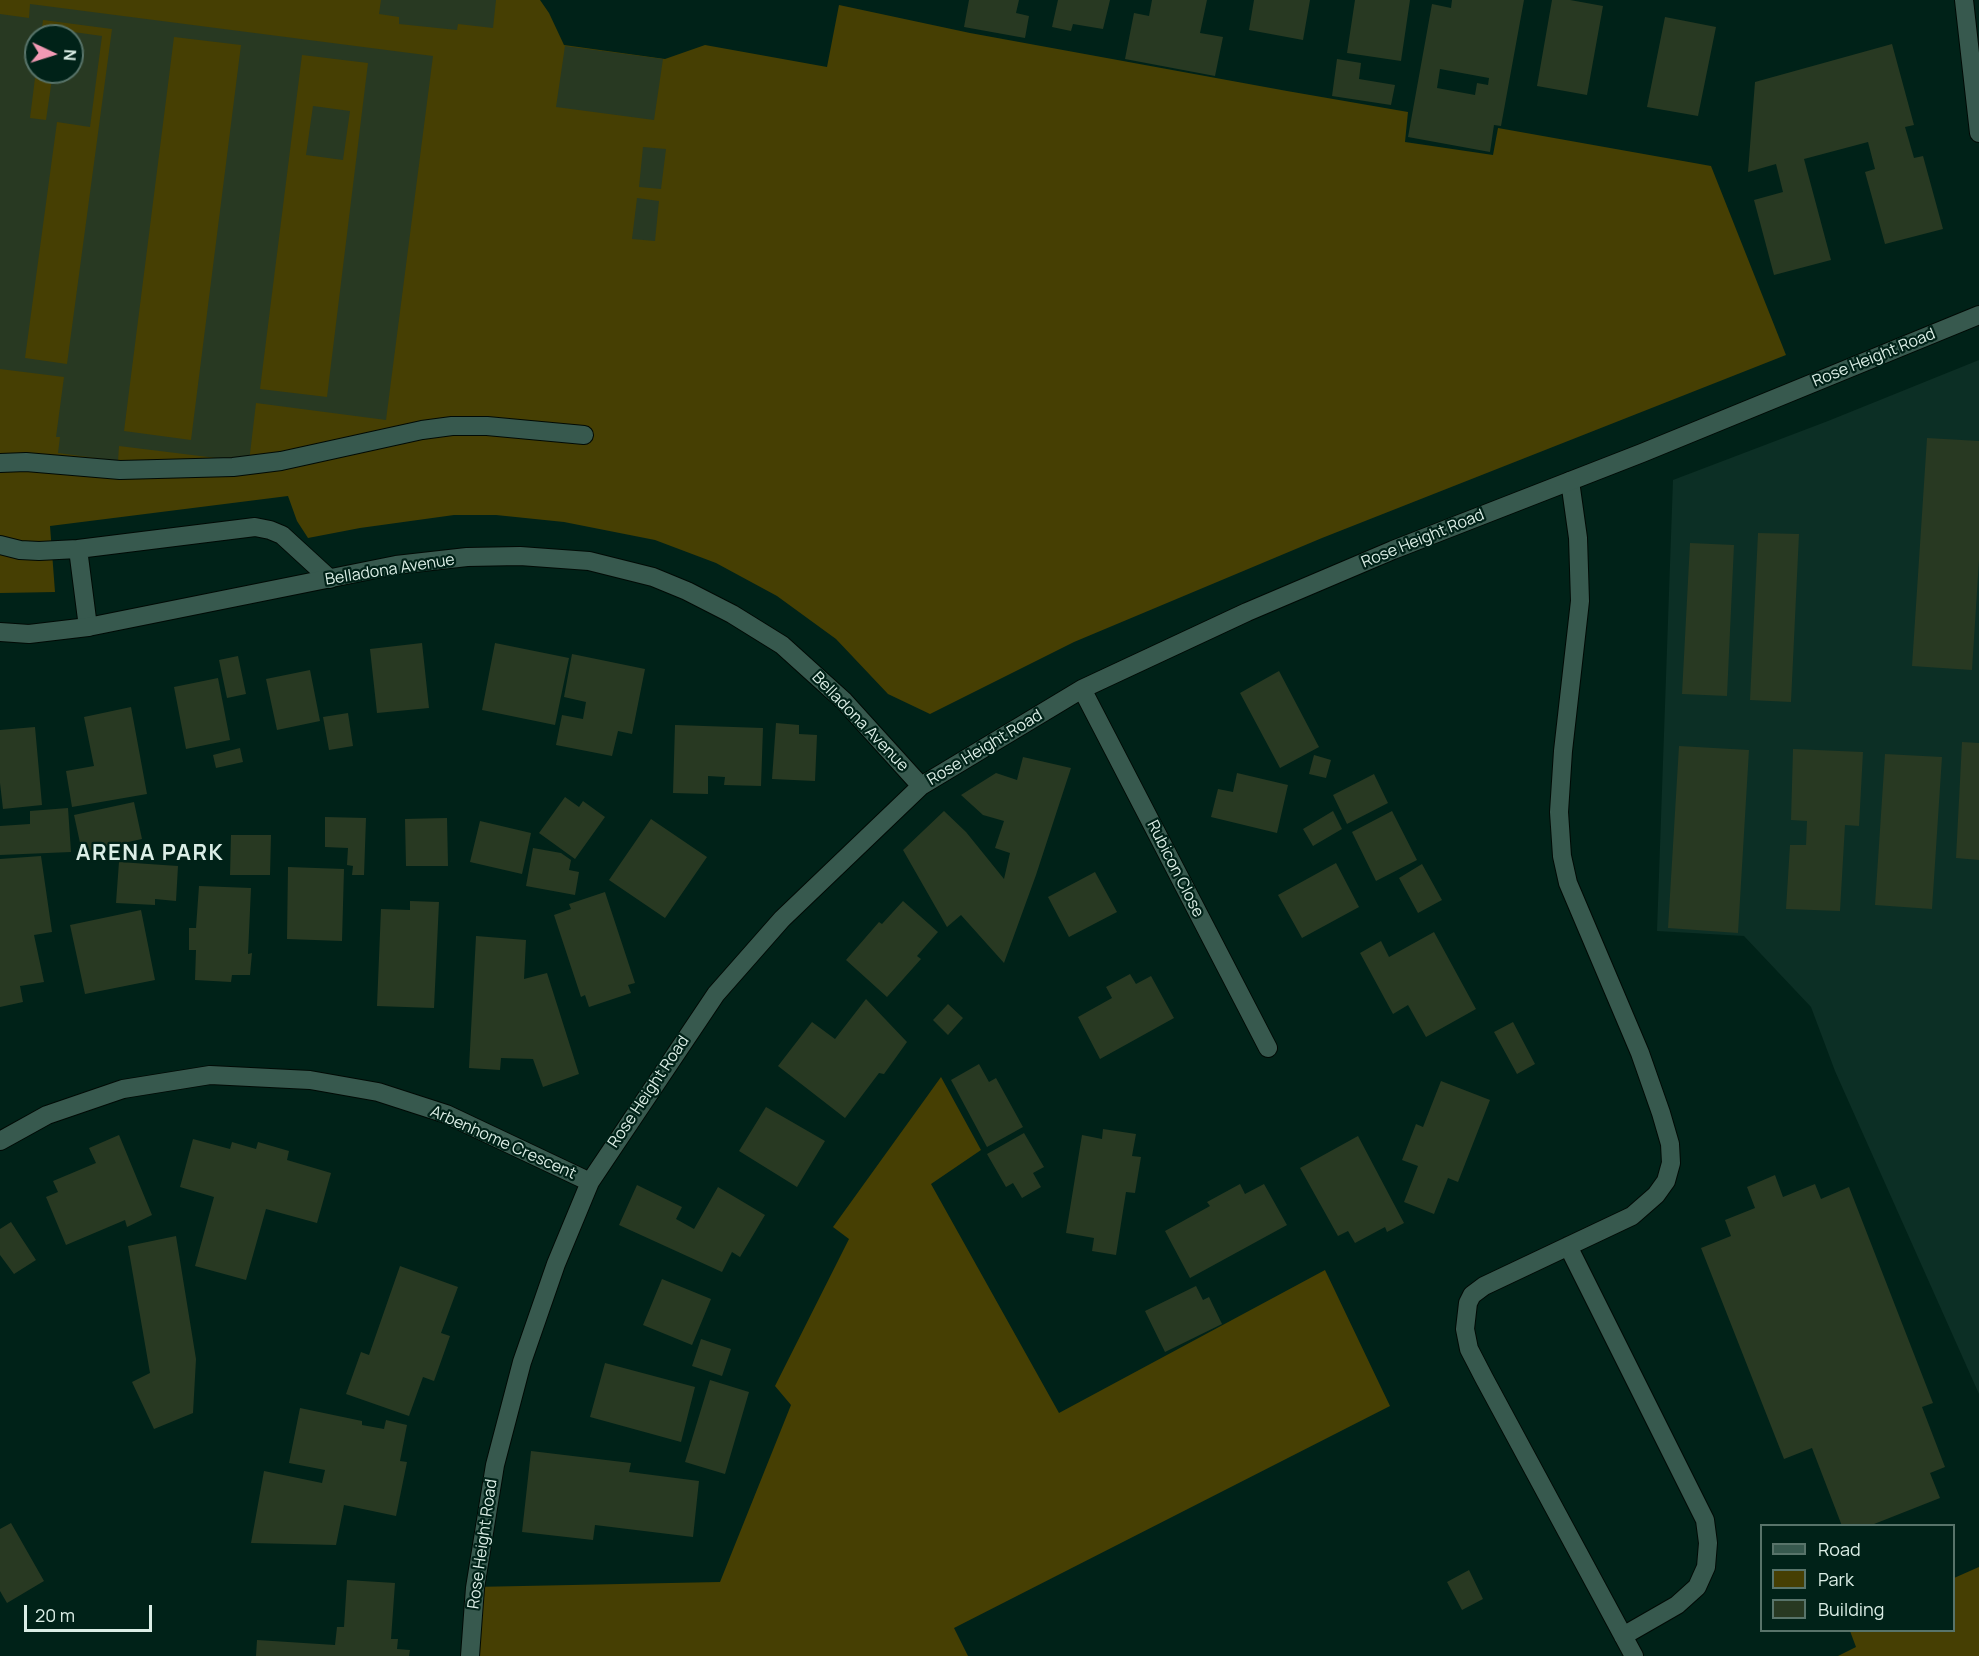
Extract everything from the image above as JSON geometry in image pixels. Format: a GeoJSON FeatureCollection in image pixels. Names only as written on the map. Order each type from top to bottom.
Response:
{"type":"FeatureCollection","features":[{"type":"Feature","properties":{"kind":"street"},"geometry":{"type":"LineString","coordinates":[[1963,0],[1979,133]]}},
{"type":"Feature","properties":{"kind":"street","name":"Rose Height Road"},"geometry":{"type":"LineString","coordinates":[[470,1656],[475,1587],[498,1454],[522,1362],[556,1264],[590,1182],[716,994],[782,918],[921,786],[1082,690],[1258,608],[1393,550],[1570,481],[1979,315]]}},
{"type":"Feature","properties":{"kind":"street"},"geometry":{"type":"LineString","coordinates":[[0,463],[26,462],[120,470],[233,467],[280,461],[422,430],[452,426],[487,426],[584,435]]}},
{"type":"Feature","properties":{"kind":"street"},"geometry":{"type":"LineString","coordinates":[[1570,481],[1578,538],[1580,602],[1563,751],[1559,812],[1562,856],[1568,883],[1640,1053],[1662,1113],[1670,1144],[1671,1162],[1666,1181],[1656,1195],[1632,1216],[1484,1286],[1472,1295],[1468,1303],[1465,1329],[1469,1349],[1634,1656]]}},
{"type":"Feature","properties":{"kind":"street"},"geometry":{"type":"LineString","coordinates":[[0,545],[39,552],[255,527],[282,535],[330,579]]}},
{"type":"Feature","properties":{"kind":"street"},"geometry":{"type":"LineString","coordinates":[[78,549],[88,627]]}},
{"type":"Feature","properties":{"kind":"street","name":"Belladona Avenue"},"geometry":{"type":"LineString","coordinates":[[0,632],[29,634],[88,627],[396,565],[467,557],[520,556],[589,561],[652,577],[732,614],[782,645],[844,700],[921,786]]}},
{"type":"Feature","properties":{"kind":"street","name":"Rubicon Close"},"geometry":{"type":"LineString","coordinates":[[1082,690],[1268,1048]]}},
{"type":"Feature","properties":{"kind":"street","name":"Arbenhome Crescent"},"geometry":{"type":"LineString","coordinates":[[0,1141],[47,1115],[123,1089],[210,1075],[310,1080],[378,1092],[446,1114],[590,1182]]}},
{"type":"Feature","properties":{"kind":"street"},"geometry":{"type":"LineString","coordinates":[[1568,1246],[1705,1520],[1708,1543],[1706,1567],[1697,1587],[1677,1605],[1623,1636]]}},
{"type":"Feature","properties":{"kind":"shaded area"},"geometry":{"type":"Polygon","coordinates":[[[1979,360],[1979,1394],[1835,1071],[1811,1007],[1744,936],[1657,931],[1673,480],[1979,360]]]}},
{"type":"Feature","properties":{"kind":"green space"},"geometry":{"type":"Polygon","coordinates":[[[0,0],[540,0],[549,13],[564,45],[665,59],[705,45],[827,67],[839,5],[970,33],[1408,112],[1405,142],[1493,155],[1498,128],[1711,166],[1786,355],[1322,538],[1074,642],[930,714],[888,694],[836,639],[777,596],[716,563],[655,540],[564,522],[496,515],[454,515],[308,538],[297,521],[288,496],[50,526],[55,592],[0,593],[0,0]]]}},
{"type":"Feature","properties":{"kind":"green space"},"geometry":{"type":"Polygon","coordinates":[[[941,1077],[981,1150],[931,1184],[1059,1413],[1325,1270],[1390,1406],[954,1628],[968,1656],[469,1656],[473,1587],[720,1582],[791,1405],[775,1386],[849,1239],[833,1227],[941,1077]]]}},
{"type":"Feature","properties":{"kind":"green space"},"geometry":{"type":"Polygon","coordinates":[[[1979,1567],[1979,1656],[1838,1656],[1856,1647],[1850,1632],[1955,1632],[1955,1578],[1979,1567]]]}},
{"type":"Feature","properties":{"kind":"building"},"geometry":{"type":"Polygon","coordinates":[[[381,0],[496,0],[493,28],[458,24],[457,30],[399,24],[399,17],[379,14],[381,0]]]}},
{"type":"Feature","properties":{"kind":"building"},"geometry":{"type":"Polygon","coordinates":[[[969,0],[1019,0],[1016,13],[1029,16],[1025,38],[964,27],[969,0]]]}},
{"type":"Feature","properties":{"kind":"building"},"geometry":{"type":"Polygon","coordinates":[[[1058,0],[1110,0],[1103,29],[1073,24],[1071,31],[1052,27],[1058,0]]]}},
{"type":"Feature","properties":{"kind":"building"},"geometry":{"type":"Polygon","coordinates":[[[1152,0],[1207,0],[1200,33],[1223,37],[1215,76],[1125,59],[1134,13],[1149,16],[1152,0]]]}},
{"type":"Feature","properties":{"kind":"building"},"geometry":{"type":"Polygon","coordinates":[[[1254,0],[1310,0],[1303,40],[1249,30],[1254,0]]]}},
{"type":"Feature","properties":{"kind":"building"},"geometry":{"type":"Polygon","coordinates":[[[1355,0],[1410,0],[1401,61],[1347,53],[1355,0]]]}},
{"type":"Feature","properties":{"kind":"building"},"geometry":{"type":"Polygon","coordinates":[[[1452,0],[1524,0],[1501,126],[1494,125],[1490,152],[1408,137],[1432,4],[1451,8],[1452,0]],[[1440,69],[1437,88],[1475,95],[1477,83],[1488,85],[1489,78],[1440,69]]]}},
{"type":"Feature","properties":{"kind":"building"},"geometry":{"type":"Polygon","coordinates":[[[1552,0],[1570,0],[1603,6],[1587,95],[1537,86],[1552,0]]]}},
{"type":"Feature","properties":{"kind":"building"},"geometry":{"type":"Polygon","coordinates":[[[30,4],[433,56],[386,420],[256,403],[249,462],[119,446],[118,461],[58,453],[60,437],[56,437],[64,377],[0,369],[0,14],[29,18],[30,4]],[[43,20],[42,24],[24,24],[24,84],[34,84],[30,118],[46,120],[51,84],[84,84],[84,33],[102,36],[90,127],[57,122],[25,358],[67,364],[112,29],[43,20]],[[174,37],[124,431],[191,440],[241,45],[174,37]],[[302,55],[260,389],[327,397],[368,63],[302,55]]]}},
{"type":"Feature","properties":{"kind":"building"},"geometry":{"type":"Polygon","coordinates":[[[1665,17],[1716,27],[1698,116],[1647,107],[1665,17]]]}},
{"type":"Feature","properties":{"kind":"building"},"geometry":{"type":"Polygon","coordinates":[[[1892,44],[1914,125],[1905,127],[1914,158],[1923,156],[1943,229],[1885,244],[1865,172],[1875,169],[1868,142],[1804,159],[1831,260],[1774,275],[1754,200],[1783,192],[1776,164],[1748,172],[1755,82],[1892,44]]]}},
{"type":"Feature","properties":{"kind":"building"},"geometry":{"type":"Polygon","coordinates":[[[565,46],[663,59],[654,120],[556,107],[565,46]]]}},
{"type":"Feature","properties":{"kind":"building"},"geometry":{"type":"Polygon","coordinates":[[[1337,59],[1361,63],[1359,79],[1395,85],[1391,105],[1332,96],[1337,59]]]}},
{"type":"Feature","properties":{"kind":"building"},"geometry":{"type":"Polygon","coordinates":[[[313,106],[350,111],[343,160],[306,155],[313,106]]]}},
{"type":"Feature","properties":{"kind":"building"},"geometry":{"type":"Polygon","coordinates":[[[643,147],[666,149],[661,189],[639,187],[643,147]]]}},
{"type":"Feature","properties":{"kind":"building"},"geometry":{"type":"Polygon","coordinates":[[[637,198],[659,201],[655,241],[632,239],[637,198]]]}},
{"type":"Feature","properties":{"kind":"building"},"geometry":{"type":"Polygon","coordinates":[[[1927,438],[1979,441],[1979,560],[1972,670],[1912,666],[1927,438]]]}},
{"type":"Feature","properties":{"kind":"building"},"geometry":{"type":"Polygon","coordinates":[[[1758,533],[1799,534],[1791,702],[1750,700],[1758,533]]]}},
{"type":"Feature","properties":{"kind":"building"},"geometry":{"type":"Polygon","coordinates":[[[1690,543],[1734,545],[1727,696],[1682,694],[1690,543]]]}},
{"type":"Feature","properties":{"kind":"building"},"geometry":{"type":"Polygon","coordinates":[[[422,643],[429,708],[377,713],[370,649],[422,643]]]}},
{"type":"Feature","properties":{"kind":"building"},"geometry":{"type":"Polygon","coordinates":[[[495,643],[569,658],[555,725],[482,710],[495,643]]]}},
{"type":"Feature","properties":{"kind":"building"},"geometry":{"type":"Polygon","coordinates":[[[572,654],[645,669],[632,734],[618,731],[612,756],[556,745],[562,715],[583,719],[586,702],[564,697],[572,654]]]}},
{"type":"Feature","properties":{"kind":"building"},"geometry":{"type":"Polygon","coordinates":[[[238,656],[246,694],[227,698],[219,660],[238,656]]]}},
{"type":"Feature","properties":{"kind":"building"},"geometry":{"type":"Polygon","coordinates":[[[310,670],[320,721],[277,730],[266,679],[310,670]]]}},
{"type":"Feature","properties":{"kind":"building"},"geometry":{"type":"Polygon","coordinates":[[[1279,671],[1319,747],[1280,768],[1240,693],[1279,671]]]}},
{"type":"Feature","properties":{"kind":"building"},"geometry":{"type":"Polygon","coordinates":[[[218,678],[230,740],[186,749],[174,687],[218,678]]]}},
{"type":"Feature","properties":{"kind":"building"},"geometry":{"type":"Polygon","coordinates":[[[131,707],[147,794],[72,807],[66,771],[94,766],[84,717],[131,707]]]}},
{"type":"Feature","properties":{"kind":"building"},"geometry":{"type":"Polygon","coordinates":[[[348,713],[353,746],[329,750],[323,717],[348,713]]]}},
{"type":"Feature","properties":{"kind":"building"},"geometry":{"type":"Polygon","coordinates":[[[776,723],[799,725],[799,734],[817,735],[815,781],[772,779],[776,723]]]}},
{"type":"Feature","properties":{"kind":"building"},"geometry":{"type":"Polygon","coordinates":[[[675,725],[763,728],[761,786],[724,785],[725,777],[708,776],[708,794],[673,793],[675,725]]]}},
{"type":"Feature","properties":{"kind":"building"},"geometry":{"type":"Polygon","coordinates":[[[35,727],[42,805],[3,809],[0,783],[0,730],[35,727]]]}},
{"type":"Feature","properties":{"kind":"building"},"geometry":{"type":"Polygon","coordinates":[[[1962,742],[1979,743],[1979,860],[1956,858],[1962,742]]]}},
{"type":"Feature","properties":{"kind":"building"},"geometry":{"type":"Polygon","coordinates":[[[1679,746],[1749,750],[1738,933],[1668,928],[1679,746]]]}},
{"type":"Feature","properties":{"kind":"building"},"geometry":{"type":"Polygon","coordinates":[[[240,748],[243,762],[216,768],[213,755],[240,748]]]}},
{"type":"Feature","properties":{"kind":"building"},"geometry":{"type":"Polygon","coordinates":[[[1793,749],[1863,752],[1859,826],[1845,825],[1840,911],[1786,909],[1790,845],[1806,845],[1807,821],[1791,820],[1793,749]]]}},
{"type":"Feature","properties":{"kind":"building"},"geometry":{"type":"Polygon","coordinates":[[[1885,754],[1942,757],[1932,909],[1875,905],[1885,754]]]}},
{"type":"Feature","properties":{"kind":"building"},"geometry":{"type":"Polygon","coordinates":[[[1314,755],[1331,760],[1326,778],[1309,774],[1314,755]]]}},
{"type":"Feature","properties":{"kind":"building"},"geometry":{"type":"Polygon","coordinates":[[[1023,757],[1071,768],[1004,963],[961,915],[947,927],[903,850],[944,811],[966,832],[1004,879],[1010,853],[995,848],[1004,821],[983,815],[961,795],[996,773],[1017,780],[1023,757]]]}},
{"type":"Feature","properties":{"kind":"building"},"geometry":{"type":"Polygon","coordinates":[[[1237,773],[1288,785],[1277,833],[1211,817],[1218,789],[1233,792],[1237,773]]]}},
{"type":"Feature","properties":{"kind":"building"},"geometry":{"type":"Polygon","coordinates":[[[1374,774],[1388,803],[1347,824],[1333,795],[1374,774]]]}},
{"type":"Feature","properties":{"kind":"building"},"geometry":{"type":"Polygon","coordinates":[[[565,797],[579,807],[583,801],[605,817],[575,859],[539,833],[565,797]]]}},
{"type":"Feature","properties":{"kind":"building"},"geometry":{"type":"Polygon","coordinates":[[[134,802],[142,839],[82,852],[74,815],[134,802]]]}},
{"type":"Feature","properties":{"kind":"building"},"geometry":{"type":"Polygon","coordinates":[[[68,808],[71,852],[0,855],[0,826],[30,824],[30,811],[68,808]]]}},
{"type":"Feature","properties":{"kind":"building"},"geometry":{"type":"Polygon","coordinates":[[[1333,811],[1342,829],[1313,846],[1303,829],[1333,811]]]}},
{"type":"Feature","properties":{"kind":"building"},"geometry":{"type":"Polygon","coordinates":[[[1392,811],[1417,860],[1376,881],[1352,832],[1392,811]]]}},
{"type":"Feature","properties":{"kind":"building"},"geometry":{"type":"Polygon","coordinates":[[[325,817],[366,818],[364,875],[352,875],[353,866],[347,865],[348,848],[325,847],[325,817]]]}},
{"type":"Feature","properties":{"kind":"building"},"geometry":{"type":"Polygon","coordinates":[[[447,818],[448,866],[406,866],[405,819],[447,818]]]}},
{"type":"Feature","properties":{"kind":"building"},"geometry":{"type":"Polygon","coordinates":[[[651,819],[707,857],[665,918],[609,880],[651,819]]]}},
{"type":"Feature","properties":{"kind":"building"},"geometry":{"type":"Polygon","coordinates":[[[480,821],[531,833],[522,874],[470,862],[480,821]]]}},
{"type":"Feature","properties":{"kind":"building"},"geometry":{"type":"Polygon","coordinates":[[[231,835],[271,835],[270,875],[230,875],[231,835]]]}},
{"type":"Feature","properties":{"kind":"building"},"geometry":{"type":"Polygon","coordinates":[[[533,848],[561,853],[571,860],[569,870],[579,872],[575,895],[526,886],[533,848]]]}},
{"type":"Feature","properties":{"kind":"building"},"geometry":{"type":"Polygon","coordinates":[[[41,856],[52,932],[34,935],[44,982],[20,986],[23,1002],[0,1007],[0,859],[41,856]]]}},
{"type":"Feature","properties":{"kind":"building"},"geometry":{"type":"Polygon","coordinates":[[[119,862],[178,866],[176,901],[155,899],[155,905],[116,903],[119,862]]]}},
{"type":"Feature","properties":{"kind":"building"},"geometry":{"type":"Polygon","coordinates":[[[1336,863],[1359,907],[1302,938],[1278,895],[1336,863]]]}},
{"type":"Feature","properties":{"kind":"building"},"geometry":{"type":"Polygon","coordinates":[[[1422,864],[1442,900],[1418,913],[1399,878],[1422,864]]]}},
{"type":"Feature","properties":{"kind":"building"},"geometry":{"type":"Polygon","coordinates":[[[288,867],[344,869],[342,941],[287,939],[288,867]]]}},
{"type":"Feature","properties":{"kind":"building"},"geometry":{"type":"Polygon","coordinates":[[[1095,872],[1117,912],[1069,937],[1048,897],[1095,872]]]}},
{"type":"Feature","properties":{"kind":"building"},"geometry":{"type":"Polygon","coordinates":[[[199,886],[251,888],[248,954],[252,953],[250,975],[232,975],[231,982],[195,980],[196,950],[189,950],[189,928],[196,928],[199,886]]]}},
{"type":"Feature","properties":{"kind":"building"},"geometry":{"type":"Polygon","coordinates":[[[605,892],[635,983],[628,985],[631,993],[589,1007],[585,995],[581,997],[554,915],[571,909],[569,904],[605,892]]]}},
{"type":"Feature","properties":{"kind":"building"},"geometry":{"type":"Polygon","coordinates":[[[410,901],[439,902],[434,1008],[377,1006],[381,909],[410,910],[410,901]]]}},
{"type":"Feature","properties":{"kind":"building"},"geometry":{"type":"Polygon","coordinates":[[[903,901],[938,932],[917,956],[921,959],[887,997],[846,960],[879,922],[882,924],[903,901]]]}},
{"type":"Feature","properties":{"kind":"building"},"geometry":{"type":"Polygon","coordinates":[[[141,910],[155,980],[85,994],[70,925],[141,910]]]}},
{"type":"Feature","properties":{"kind":"building"},"geometry":{"type":"Polygon","coordinates":[[[1434,932],[1476,1009],[1426,1037],[1408,1005],[1393,1014],[1360,953],[1381,941],[1389,957],[1434,932]]]}},
{"type":"Feature","properties":{"kind":"building"},"geometry":{"type":"Polygon","coordinates":[[[476,936],[526,940],[524,979],[547,973],[579,1074],[543,1087],[533,1059],[501,1058],[500,1070],[469,1068],[476,936]]]}},
{"type":"Feature","properties":{"kind":"building"},"geometry":{"type":"Polygon","coordinates":[[[1130,974],[1136,984],[1151,976],[1174,1018],[1100,1059],[1078,1017],[1112,998],[1106,987],[1130,974]]]}},
{"type":"Feature","properties":{"kind":"building"},"geometry":{"type":"Polygon","coordinates":[[[866,999],[907,1042],[884,1074],[879,1073],[845,1118],[778,1066],[812,1022],[835,1039],[866,999]]]}},
{"type":"Feature","properties":{"kind":"building"},"geometry":{"type":"Polygon","coordinates":[[[948,1004],[963,1018],[948,1035],[933,1020],[948,1004]]]}},
{"type":"Feature","properties":{"kind":"building"},"geometry":{"type":"Polygon","coordinates":[[[1513,1022],[1535,1064],[1517,1074],[1494,1032],[1513,1022]]]}},
{"type":"Feature","properties":{"kind":"building"},"geometry":{"type":"Polygon","coordinates":[[[979,1064],[989,1082],[996,1078],[1023,1127],[987,1147],[951,1080],[979,1064]]]}},
{"type":"Feature","properties":{"kind":"building"},"geometry":{"type":"Polygon","coordinates":[[[1441,1081],[1490,1100],[1458,1182],[1448,1178],[1434,1214],[1404,1202],[1418,1166],[1402,1160],[1416,1124],[1423,1127],[1441,1081]]]}},
{"type":"Feature","properties":{"kind":"building"},"geometry":{"type":"Polygon","coordinates":[[[766,1107],[825,1141],[797,1187],[739,1151],[766,1107]]]}},
{"type":"Feature","properties":{"kind":"building"},"geometry":{"type":"Polygon","coordinates":[[[1103,1129],[1136,1134],[1132,1156],[1141,1157],[1135,1193],[1126,1192],[1116,1255],[1092,1251],[1094,1238],[1066,1233],[1082,1135],[1102,1139],[1103,1129]]]}},
{"type":"Feature","properties":{"kind":"building"},"geometry":{"type":"Polygon","coordinates":[[[1024,1133],[1044,1167],[1033,1173],[1041,1187],[1022,1198],[1013,1183],[1006,1187],[987,1154],[1024,1133]]]}},
{"type":"Feature","properties":{"kind":"building"},"geometry":{"type":"Polygon","coordinates":[[[119,1135],[152,1215],[127,1227],[125,1220],[66,1245],[46,1197],[58,1192],[53,1181],[96,1163],[89,1148],[119,1135]]]}},
{"type":"Feature","properties":{"kind":"building"},"geometry":{"type":"Polygon","coordinates":[[[1358,1136],[1404,1223],[1387,1232],[1385,1227],[1355,1243],[1348,1231],[1338,1236],[1300,1168],[1358,1136]]]}},
{"type":"Feature","properties":{"kind":"building"},"geometry":{"type":"Polygon","coordinates":[[[193,1139],[230,1149],[232,1142],[256,1149],[258,1142],[289,1151],[287,1160],[331,1173],[317,1223],[266,1209],[246,1280],[195,1266],[214,1197],[180,1187],[193,1139]]]}},
{"type":"Feature","properties":{"kind":"building"},"geometry":{"type":"Polygon","coordinates":[[[1775,1175],[1783,1197],[1815,1184],[1821,1199],[1849,1187],[1933,1403],[1922,1407],[1945,1467],[1930,1473],[1940,1498],[1874,1524],[1841,1524],[1812,1448],[1784,1459],[1701,1248],[1731,1236],[1725,1220],[1755,1208],[1747,1187],[1775,1175]]]}},
{"type":"Feature","properties":{"kind":"building"},"geometry":{"type":"Polygon","coordinates":[[[1240,1184],[1245,1194],[1264,1184],[1287,1225],[1190,1278],[1165,1231],[1210,1206],[1207,1202],[1240,1184]]]}},
{"type":"Feature","properties":{"kind":"building"},"geometry":{"type":"Polygon","coordinates":[[[637,1185],[682,1207],[676,1219],[694,1229],[718,1187],[765,1215],[740,1257],[732,1252],[722,1272],[619,1225],[637,1185]]]}},
{"type":"Feature","properties":{"kind":"building"},"geometry":{"type":"Polygon","coordinates":[[[11,1222],[36,1260],[14,1274],[0,1255],[0,1229],[11,1222]]]}},
{"type":"Feature","properties":{"kind":"building"},"geometry":{"type":"Polygon","coordinates":[[[176,1236],[196,1359],[193,1413],[154,1429],[132,1382],[150,1373],[128,1246],[176,1236]]]}},
{"type":"Feature","properties":{"kind":"building"},"geometry":{"type":"Polygon","coordinates":[[[400,1266],[458,1287],[441,1333],[450,1336],[434,1381],[423,1377],[409,1416],[346,1394],[361,1352],[369,1355],[400,1266]]]}},
{"type":"Feature","properties":{"kind":"building"},"geometry":{"type":"Polygon","coordinates":[[[662,1279],[711,1299],[692,1345],[643,1325],[662,1279]]]}},
{"type":"Feature","properties":{"kind":"building"},"geometry":{"type":"Polygon","coordinates":[[[1196,1286],[1203,1300],[1209,1297],[1222,1324],[1165,1352],[1145,1311],[1196,1286]]]}},
{"type":"Feature","properties":{"kind":"building"},"geometry":{"type":"Polygon","coordinates":[[[701,1339],[731,1349],[722,1376],[692,1366],[701,1339]]]}},
{"type":"Feature","properties":{"kind":"building"},"geometry":{"type":"Polygon","coordinates":[[[605,1363],[695,1387],[681,1442],[590,1417],[605,1363]]]}},
{"type":"Feature","properties":{"kind":"building"},"geometry":{"type":"Polygon","coordinates":[[[710,1380],[749,1392],[725,1474],[685,1462],[710,1380]]]}},
{"type":"Feature","properties":{"kind":"building"},"geometry":{"type":"Polygon","coordinates":[[[300,1408],[362,1421],[362,1425],[384,1429],[386,1420],[407,1425],[400,1461],[407,1462],[396,1516],[344,1505],[336,1545],[251,1543],[264,1471],[322,1483],[325,1470],[289,1463],[300,1408]]]}},
{"type":"Feature","properties":{"kind":"building"},"geometry":{"type":"Polygon","coordinates":[[[531,1451],[631,1463],[629,1472],[699,1481],[693,1537],[595,1525],[593,1540],[522,1532],[531,1451]]]}},
{"type":"Feature","properties":{"kind":"building"},"geometry":{"type":"Polygon","coordinates":[[[11,1523],[44,1581],[7,1603],[0,1591],[0,1529],[11,1523]]]}},
{"type":"Feature","properties":{"kind":"building"},"geometry":{"type":"Polygon","coordinates":[[[1469,1570],[1483,1599],[1462,1610],[1447,1582],[1469,1570]]]}},
{"type":"Feature","properties":{"kind":"building"},"geometry":{"type":"Polygon","coordinates":[[[347,1580],[395,1583],[391,1639],[398,1639],[397,1649],[410,1650],[409,1656],[256,1656],[257,1640],[335,1645],[337,1627],[344,1627],[347,1580]]]}},
{"type":"Feature","properties":{"kind":"district","name":"ARENA PARK"},"geometry":{"type":"Point","coordinates":[150,854]}}]}
